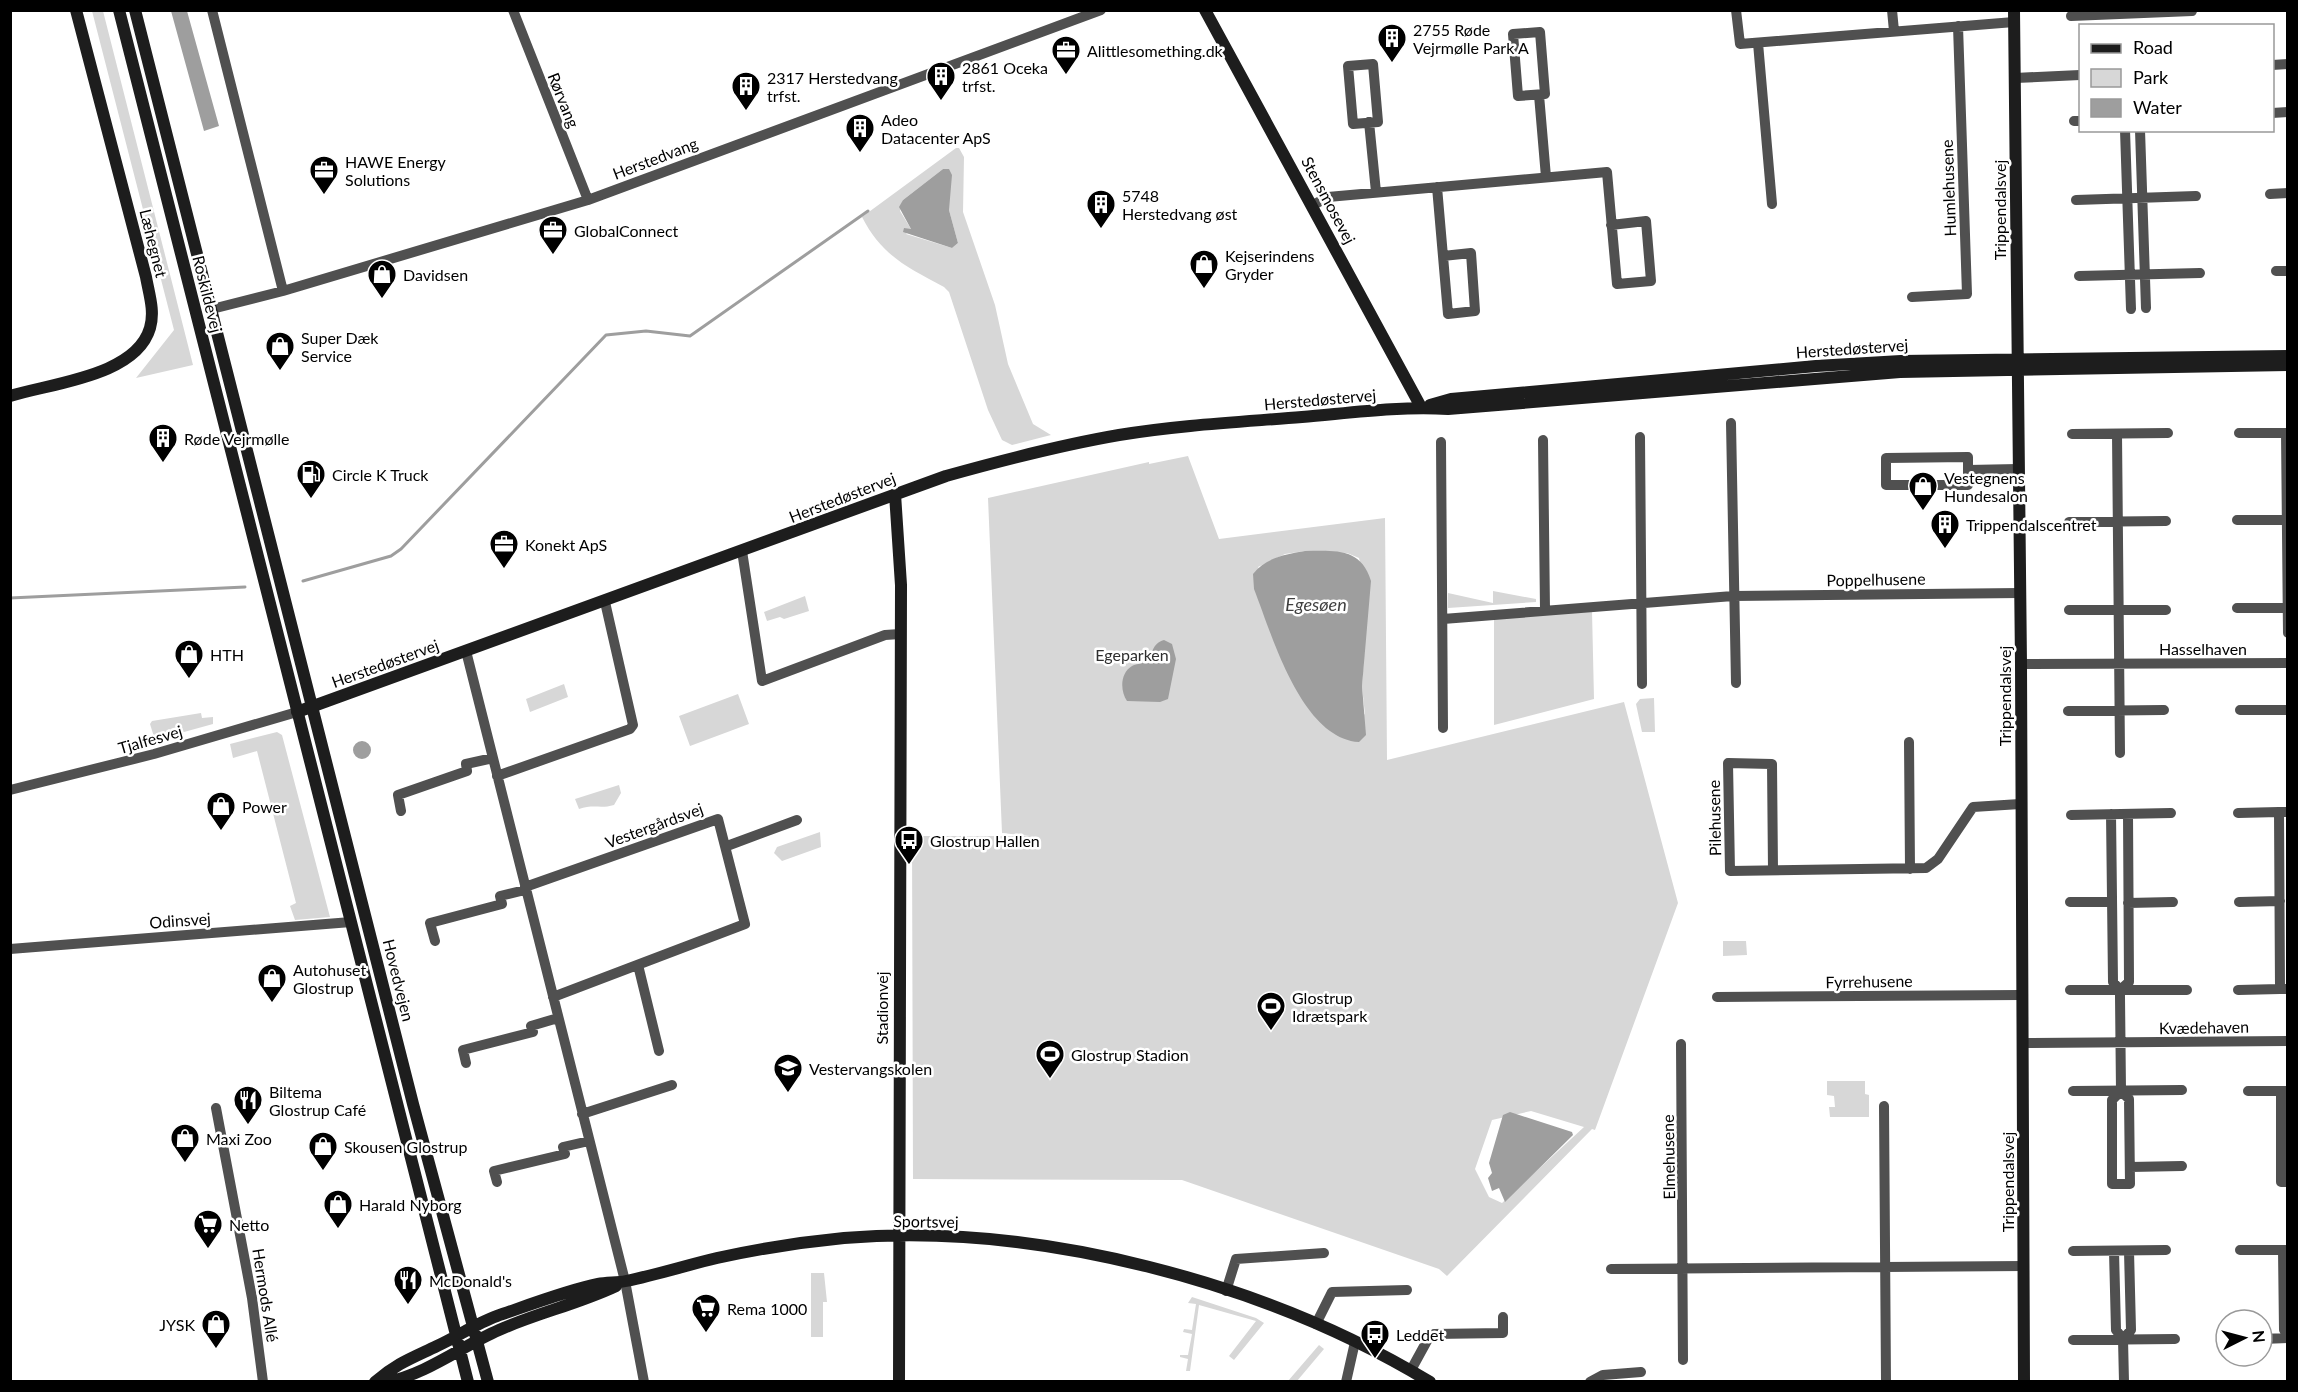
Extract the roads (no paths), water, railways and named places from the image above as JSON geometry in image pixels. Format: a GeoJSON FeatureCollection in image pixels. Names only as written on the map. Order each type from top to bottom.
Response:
{"type":"FeatureCollection","features":[{"type":"Feature","properties":{"kind":"street","name":"Læhegnet"},"geometry":{"type":"LineString","coordinates":[[10,396],[120,364],[137,351],[150,329],[152,319],[146,277],[76,10]]}},
{"type":"Feature","properties":{"kind":"street","name":"Roskildevej"},"geometry":{"type":"LineString","coordinates":[[119,10],[265,587]]}},
{"type":"Feature","properties":{"kind":"street","name":"Roskildevej"},"geometry":{"type":"LineString","coordinates":[[135,10],[283,584]]}},
{"type":"Feature","properties":{"kind":"street"},"geometry":{"type":"LineString","coordinates":[[212,10],[283,291]]}},
{"type":"Feature","properties":{"kind":"street","name":"Rørvang"},"geometry":{"type":"LineString","coordinates":[[513,10],[588,200]]}},
{"type":"Feature","properties":{"kind":"street","name":"Herstedvang"},"geometry":{"type":"LineString","coordinates":[[212,309],[283,291],[588,200],[1101,10]]}},
{"type":"Feature","properties":{"kind":"street","name":"Stensmosevej"},"geometry":{"type":"LineString","coordinates":[[1205,10],[1421,407]]}},
{"type":"Feature","properties":{"kind":"street"},"geometry":{"type":"LineString","coordinates":[[1736,10],[1740,44],[1982,24],[2010,18]]}},
{"type":"Feature","properties":{"kind":"street"},"geometry":{"type":"LineString","coordinates":[[1892,10],[1894,31]]}},
{"type":"Feature","properties":{"kind":"street"},"geometry":{"type":"LineString","coordinates":[[2071,16],[2192,11]]}},
{"type":"Feature","properties":{"kind":"street","name":"Trippendalsvej"},"geometry":{"type":"LineString","coordinates":[[2010,18],[2015,78],[2017,363],[2012,470],[2014,593],[2021,664],[2014,804],[2016,995],[2022,1043],[2024,1382]]}},
{"type":"Feature","properties":{"kind":"street","name":"Humlehusene"},"geometry":{"type":"LineString","coordinates":[[1912,297],[1967,294],[1958,26]]}},
{"type":"Feature","properties":{"kind":"street"},"geometry":{"type":"LineString","coordinates":[[1540,32],[1545,94],[1539,94],[1518,96],[1513,34],[1540,32]]}},
{"type":"Feature","properties":{"kind":"street"},"geometry":{"type":"LineString","coordinates":[[1758,43],[1772,204]]}},
{"type":"Feature","properties":{"kind":"street"},"geometry":{"type":"LineString","coordinates":[[1373,64],[1378,122],[1370,122],[1353,124],[1348,66],[1373,64]]}},
{"type":"Feature","properties":{"kind":"street"},"geometry":{"type":"LineString","coordinates":[[2015,78],[2079,75]]}},
{"type":"Feature","properties":{"kind":"street"},"geometry":{"type":"LineString","coordinates":[[1539,94],[1546,177]]}},
{"type":"Feature","properties":{"kind":"street"},"geometry":{"type":"LineString","coordinates":[[1370,122],[1376,192]]}},
{"type":"Feature","properties":{"kind":"street"},"geometry":{"type":"LineString","coordinates":[[2125,132],[2131,309]]}},
{"type":"Feature","properties":{"kind":"street"},"geometry":{"type":"LineString","coordinates":[[2140,132],[2146,308]]}},
{"type":"Feature","properties":{"kind":"street"},"geometry":{"type":"LineString","coordinates":[[1313,205],[1328,197],[1607,172],[1611,225],[1617,284],[1651,281],[1646,221],[1611,225]]}},
{"type":"Feature","properties":{"kind":"street"},"geometry":{"type":"LineString","coordinates":[[1437,187],[1448,314],[1476,311],[1471,253],[1443,256]]}},
{"type":"Feature","properties":{"kind":"street"},"geometry":{"type":"LineString","coordinates":[[2270,194],[2288,193]]}},
{"type":"Feature","properties":{"kind":"street"},"geometry":{"type":"LineString","coordinates":[[2076,200],[2196,196]]}},
{"type":"Feature","properties":{"kind":"street"},"geometry":{"type":"LineString","coordinates":[[2079,276],[2200,273]]}},
{"type":"Feature","properties":{"kind":"street","name":"Herstedøstervej"},"geometry":{"type":"LineString","coordinates":[[297,712],[605,602],[944,476],[1021,455],[1119,435],[1176,427],[1421,407],[1448,409],[2017,363],[2288,356]]}},
{"type":"Feature","properties":{"kind":"street","name":"Herstedøstervej"},"geometry":{"type":"LineString","coordinates":[[2017,363],[2288,365]]}},
{"type":"Feature","properties":{"kind":"street"},"geometry":{"type":"LineString","coordinates":[[1731,423],[1736,683]]}},
{"type":"Feature","properties":{"kind":"street"},"geometry":{"type":"LineString","coordinates":[[2240,433],[2287,433],[2288,633]]}},
{"type":"Feature","properties":{"kind":"street"},"geometry":{"type":"LineString","coordinates":[[2072,434],[2168,434]]}},
{"type":"Feature","properties":{"kind":"street"},"geometry":{"type":"LineString","coordinates":[[2117,434],[2120,753]]}},
{"type":"Feature","properties":{"kind":"street"},"geometry":{"type":"LineString","coordinates":[[1640,437],[1642,684]]}},
{"type":"Feature","properties":{"kind":"street"},"geometry":{"type":"LineString","coordinates":[[1543,440],[1545,610]]}},
{"type":"Feature","properties":{"kind":"street"},"geometry":{"type":"LineString","coordinates":[[1441,442],[1443,729]]}},
{"type":"Feature","properties":{"kind":"street"},"geometry":{"type":"LineString","coordinates":[[1968,457],[1968,470],[1968,484],[1886,485],[1886,458],[1968,457]]}},
{"type":"Feature","properties":{"kind":"street"},"geometry":{"type":"LineString","coordinates":[[1968,470],[2012,470]]}},
{"type":"Feature","properties":{"kind":"street","name":"Stadionvej"},"geometry":{"type":"LineString","coordinates":[[895,494],[901,585],[898,1382]]}},
{"type":"Feature","properties":{"kind":"street"},"geometry":{"type":"LineString","coordinates":[[2237,520],[2287,520]]}},
{"type":"Feature","properties":{"kind":"street"},"geometry":{"type":"LineString","coordinates":[[2069,522],[2166,521]]}},
{"type":"Feature","properties":{"kind":"street"},"geometry":{"type":"LineString","coordinates":[[742,551],[762,681],[885,635],[900,634]]}},
{"type":"Feature","properties":{"kind":"street","name":"Hovedvejen"},"geometry":{"type":"LineString","coordinates":[[283,584],[413,1104],[488,1382]]}},
{"type":"Feature","properties":{"kind":"street","name":"Hovedvejen"},"geometry":{"type":"LineString","coordinates":[[265,587],[468,1382]]}},
{"type":"Feature","properties":{"kind":"street","name":"Poppelhusene"},"geometry":{"type":"LineString","coordinates":[[1443,618],[1733,596],[2014,593]]}},
{"type":"Feature","properties":{"kind":"street"},"geometry":{"type":"LineString","coordinates":[[497,776],[630,729],[633,725],[605,602]]}},
{"type":"Feature","properties":{"kind":"street"},"geometry":{"type":"LineString","coordinates":[[2237,608],[2287,608]]}},
{"type":"Feature","properties":{"kind":"street"},"geometry":{"type":"LineString","coordinates":[[2069,610],[2166,610]]}},
{"type":"Feature","properties":{"kind":"street"},"geometry":{"type":"LineString","coordinates":[[466,651],[625,1281],[644,1382]]}},
{"type":"Feature","properties":{"kind":"street","name":"Hasselhaven"},"geometry":{"type":"LineString","coordinates":[[2021,664],[2288,663]]}},
{"type":"Feature","properties":{"kind":"street"},"geometry":{"type":"LineString","coordinates":[[2068,711],[2164,710]]}},
{"type":"Feature","properties":{"kind":"street"},"geometry":{"type":"LineString","coordinates":[[2240,710],[2288,710]]}},
{"type":"Feature","properties":{"kind":"street","name":"Tjalfesvej"},"geometry":{"type":"LineString","coordinates":[[10,790],[154,754],[297,712]]}},
{"type":"Feature","properties":{"kind":"street"},"geometry":{"type":"LineString","coordinates":[[1908,742],[1910,869]]}},
{"type":"Feature","properties":{"kind":"street"},"geometry":{"type":"LineString","coordinates":[[401,811],[398,795],[467,771],[466,764],[493,758]]}},
{"type":"Feature","properties":{"kind":"street","name":"Pilehusene"},"geometry":{"type":"LineString","coordinates":[[1773,870],[1772,764],[1728,764],[1730,871],[1926,868],[1932,864],[1969,809],[1977,805],[2014,804]]}},
{"type":"Feature","properties":{"kind":"street"},"geometry":{"type":"LineString","coordinates":[[2238,813],[2283,812],[2280,901],[2284,989],[2238,990]]}},
{"type":"Feature","properties":{"kind":"street"},"geometry":{"type":"LineString","coordinates":[[2071,815],[2171,813]]}},
{"type":"Feature","properties":{"kind":"street"},"geometry":{"type":"LineString","coordinates":[[2111,814],[2113,982],[2120,990],[2121,1091],[2129,1099],[2130,1184],[2112,1184],[2112,1100],[2121,1091]]}},
{"type":"Feature","properties":{"kind":"street"},"geometry":{"type":"LineString","coordinates":[[2120,990],[2129,982],[2128,814]]}},
{"type":"Feature","properties":{"kind":"street","name":"Vestergårdsvej"},"geometry":{"type":"LineString","coordinates":[[435,941],[430,923],[502,904],[500,897],[718,819],[727,846],[745,924],[553,997]]}},
{"type":"Feature","properties":{"kind":"street"},"geometry":{"type":"LineString","coordinates":[[727,846],[797,820]]}},
{"type":"Feature","properties":{"kind":"street"},"geometry":{"type":"LineString","coordinates":[[2239,902],[2280,901]]}},
{"type":"Feature","properties":{"kind":"street"},"geometry":{"type":"LineString","coordinates":[[2070,902],[2112,902]]}},
{"type":"Feature","properties":{"kind":"street"},"geometry":{"type":"LineString","coordinates":[[2128,903],[2173,902]]}},
{"type":"Feature","properties":{"kind":"street","name":"Odinsvej"},"geometry":{"type":"LineString","coordinates":[[10,949],[351,922]]}},
{"type":"Feature","properties":{"kind":"street"},"geometry":{"type":"LineString","coordinates":[[638,965],[659,1051]]}},
{"type":"Feature","properties":{"kind":"street"},"geometry":{"type":"LineString","coordinates":[[2070,990],[2187,990]]}},
{"type":"Feature","properties":{"kind":"street","name":"Fyrrehusene"},"geometry":{"type":"LineString","coordinates":[[1717,997],[2016,995]]}},
{"type":"Feature","properties":{"kind":"street"},"geometry":{"type":"LineString","coordinates":[[466,1063],[463,1050],[533,1032],[531,1026],[558,1018]]}},
{"type":"Feature","properties":{"kind":"street","name":"Kvædehaven"},"geometry":{"type":"LineString","coordinates":[[2022,1043],[2288,1041]]}},
{"type":"Feature","properties":{"kind":"street","name":"Elmehusene"},"geometry":{"type":"LineString","coordinates":[[1681,1044],[1683,1360]]}},
{"type":"Feature","properties":{"kind":"street"},"geometry":{"type":"LineString","coordinates":[[582,1114],[672,1085]]}},
{"type":"Feature","properties":{"kind":"street"},"geometry":{"type":"LineString","coordinates":[[2073,1091],[2182,1090]]}},
{"type":"Feature","properties":{"kind":"street"},"geometry":{"type":"LineString","coordinates":[[2248,1091],[2284,1091],[2281,1182],[2288,1182]]}},
{"type":"Feature","properties":{"kind":"street"},"geometry":{"type":"LineString","coordinates":[[1884,1106],[1886,1382]]}},
{"type":"Feature","properties":{"kind":"street","name":"Hermods Allé"},"geometry":{"type":"LineString","coordinates":[[216,1108],[251,1293],[263,1382]]}},
{"type":"Feature","properties":{"kind":"street"},"geometry":{"type":"LineString","coordinates":[[497,1182],[494,1171],[565,1154],[563,1147],[589,1141]]}},
{"type":"Feature","properties":{"kind":"street"},"geometry":{"type":"LineString","coordinates":[[2130,1167],[2182,1166]]}},
{"type":"Feature","properties":{"kind":"street","name":"Sportsvej"},"geometry":{"type":"LineString","coordinates":[[375,1382],[396,1364],[495,1317],[596,1284],[625,1281],[720,1257],[785,1246],[843,1238],[898,1236],[984,1239],[1076,1252],[1179,1275],[1275,1306],[1355,1342],[1430,1382]]}},
{"type":"Feature","properties":{"kind":"street"},"geometry":{"type":"LineString","coordinates":[[2073,1251],[2166,1250]]}},
{"type":"Feature","properties":{"kind":"street"},"geometry":{"type":"LineString","coordinates":[[2240,1250],[2285,1250],[2284,1330],[2288,1337]]}},
{"type":"Feature","properties":{"kind":"street"},"geometry":{"type":"LineString","coordinates":[[2114,1251],[2116,1330],[2123,1339],[2124,1382]]}},
{"type":"Feature","properties":{"kind":"street"},"geometry":{"type":"LineString","coordinates":[[2123,1339],[2131,1330],[2129,1251]]}},
{"type":"Feature","properties":{"kind":"street"},"geometry":{"type":"LineString","coordinates":[[1226,1291],[1236,1259],[1324,1253]]}},
{"type":"Feature","properties":{"kind":"street"},"geometry":{"type":"LineString","coordinates":[[1611,1269],[1885,1269],[2024,1266]]}},
{"type":"Feature","properties":{"kind":"street","name":"Sportsvej"},"geometry":{"type":"LineString","coordinates":[[387,1382],[400,1379],[499,1330],[599,1294],[625,1281]]}},
{"type":"Feature","properties":{"kind":"street"},"geometry":{"type":"LineString","coordinates":[[1316,1324],[1332,1292],[1407,1290]]}},
{"type":"Feature","properties":{"kind":"street"},"geometry":{"type":"LineString","coordinates":[[1411,1370],[1428,1339],[1434,1334],[1503,1333],[1503,1317]]}},
{"type":"Feature","properties":{"kind":"street"},"geometry":{"type":"LineString","coordinates":[[2073,1340],[2175,1339]]}},
{"type":"Feature","properties":{"kind":"street"},"geometry":{"type":"LineString","coordinates":[[1346,1382],[1355,1342]]}},
{"type":"Feature","properties":{"kind":"street"},"geometry":{"type":"LineString","coordinates":[[1590,1382],[1603,1375],[1641,1372]]}},
{"type":"Feature","properties":{"kind":"water"},"geometry":{"type":"Polygon","coordinates":[[[171,11],[187,11],[219,126],[204,131],[171,11]]]}},
{"type":"Feature","properties":{"kind":"water"},"geometry":{"type":"Polygon","coordinates":[[[943,169],[949,169],[952,175],[949,210],[958,243],[952,248],[903,232],[904,228],[911,229],[899,207],[903,200],[943,169]]]}},
{"type":"Feature","properties":{"kind":"water","name":"Egesøen"},"geometry":{"type":"Polygon","coordinates":[[[1305,551],[1345,553],[1361,562],[1371,581],[1362,686],[1366,735],[1359,742],[1339,736],[1321,723],[1305,704],[1280,657],[1254,589],[1253,574],[1264,564],[1283,555],[1305,551]]]}},
{"type":"Feature","properties":{"kind":"water"},"geometry":{"type":"Polygon","coordinates":[[[1164,640],[1172,644],[1176,659],[1168,699],[1160,702],[1127,701],[1122,687],[1125,673],[1132,666],[1145,661],[1157,644],[1164,640]]]}},
{"type":"Feature","properties":{"kind":"water"},"geometry":{"type":"Polygon","coordinates":[[[362,741],[368,744],[371,750],[368,756],[362,759],[356,756],[353,750],[356,744],[362,741]]]}},
{"type":"Feature","properties":{"kind":"water"},"geometry":{"type":"Polygon","coordinates":[[[1510,1112],[1572,1132],[1573,1135],[1505,1202],[1499,1188],[1492,1191],[1488,1178],[1492,1173],[1489,1163],[1503,1115],[1510,1112]]]}},
{"type":"Feature","properties":{"kind":"waterway"},"geometry":{"type":"LineString","coordinates":[[303,581],[391,556],[401,549],[606,335],[646,331],[690,336],[868,211]]}},
{"type":"Feature","properties":{"kind":"waterway"},"geometry":{"type":"LineString","coordinates":[[10,598],[245,587]]}},
{"type":"Feature","properties":{"kind":"place","name":"2755 Røde Vejrmølle Park A"},"geometry":{"type":"Point","coordinates":[1392,64]}},
{"type":"Feature","properties":{"kind":"place","name":"Alittlesomething.dk"},"geometry":{"type":"Point","coordinates":[1066,76]}},
{"type":"Feature","properties":{"kind":"place","name":"2861 Oceka trfst."},"geometry":{"type":"Point","coordinates":[941,102]}},
{"type":"Feature","properties":{"kind":"place","name":"2317 Herstedvang trfst."},"geometry":{"type":"Point","coordinates":[746,112]}},
{"type":"Feature","properties":{"kind":"place","name":"Adeo Datacenter ApS"},"geometry":{"type":"Point","coordinates":[860,154]}},
{"type":"Feature","properties":{"kind":"place","name":"HAWE Energy Solutions"},"geometry":{"type":"Point","coordinates":[324,196]}},
{"type":"Feature","properties":{"kind":"place","name":"5748 Herstedvang øst"},"geometry":{"type":"Point","coordinates":[1101,230]}},
{"type":"Feature","properties":{"kind":"place","name":"GlobalConnect"},"geometry":{"type":"Point","coordinates":[553,256]}},
{"type":"Feature","properties":{"kind":"place","name":"Kejserindens Gryder"},"geometry":{"type":"Point","coordinates":[1204,290]}},
{"type":"Feature","properties":{"kind":"place","name":"Davidsen"},"geometry":{"type":"Point","coordinates":[382,300]}},
{"type":"Feature","properties":{"kind":"place","name":"Super Dæk Service"},"geometry":{"type":"Point","coordinates":[280,372]}},
{"type":"Feature","properties":{"kind":"place","name":"Røde Vejrmølle"},"geometry":{"type":"Point","coordinates":[163,464]}},
{"type":"Feature","properties":{"kind":"place","name":"Circle K Truck"},"geometry":{"type":"Point","coordinates":[311,500]}},
{"type":"Feature","properties":{"kind":"place","name":"Vestegnens Hundesalon"},"geometry":{"type":"Point","coordinates":[1923,512]}},
{"type":"Feature","properties":{"kind":"place","name":"Trippendalscentret"},"geometry":{"type":"Point","coordinates":[1945,550]}},
{"type":"Feature","properties":{"kind":"place","name":"Konekt ApS"},"geometry":{"type":"Point","coordinates":[504,570]}},
{"type":"Feature","properties":{"kind":"place","name":"HTH"},"geometry":{"type":"Point","coordinates":[189,680]}},
{"type":"Feature","properties":{"kind":"place","name":"Power"},"geometry":{"type":"Point","coordinates":[221,832]}},
{"type":"Feature","properties":{"kind":"place","name":"Glostrup Hallen"},"geometry":{"type":"Point","coordinates":[909,866]}},
{"type":"Feature","properties":{"kind":"place","name":"Autohuset Glostrup"},"geometry":{"type":"Point","coordinates":[272,1004]}},
{"type":"Feature","properties":{"kind":"place","name":"Glostrup Idrætspark"},"geometry":{"type":"Point","coordinates":[1271,1032]}},
{"type":"Feature","properties":{"kind":"place","name":"Glostrup Stadion"},"geometry":{"type":"Point","coordinates":[1050,1080]}},
{"type":"Feature","properties":{"kind":"place","name":"Vestervangskolen"},"geometry":{"type":"Point","coordinates":[788,1094]}},
{"type":"Feature","properties":{"kind":"place","name":"Biltema Glostrup Café"},"geometry":{"type":"Point","coordinates":[248,1126]}},
{"type":"Feature","properties":{"kind":"place","name":"Maxi Zoo"},"geometry":{"type":"Point","coordinates":[185,1164]}},
{"type":"Feature","properties":{"kind":"place","name":"Skousen Glostrup"},"geometry":{"type":"Point","coordinates":[323,1172]}},
{"type":"Feature","properties":{"kind":"place","name":"Harald Nyborg"},"geometry":{"type":"Point","coordinates":[338,1230]}},
{"type":"Feature","properties":{"kind":"place","name":"Netto"},"geometry":{"type":"Point","coordinates":[208,1250]}},
{"type":"Feature","properties":{"kind":"place","name":"McDonald's"},"geometry":{"type":"Point","coordinates":[408,1306]}},
{"type":"Feature","properties":{"kind":"place","name":"Rema 1000"},"geometry":{"type":"Point","coordinates":[706,1334]}},
{"type":"Feature","properties":{"kind":"place","name":"JYSK"},"geometry":{"type":"Point","coordinates":[216,1350]}},
{"type":"Feature","properties":{"kind":"place","name":"Leddet"},"geometry":{"type":"Point","coordinates":[1375,1360]}},
{"type":"Feature","properties":{"kind":"park label","name":"Egeparken"},"geometry":{"type":"Point","coordinates":[1132,654]}}]}
